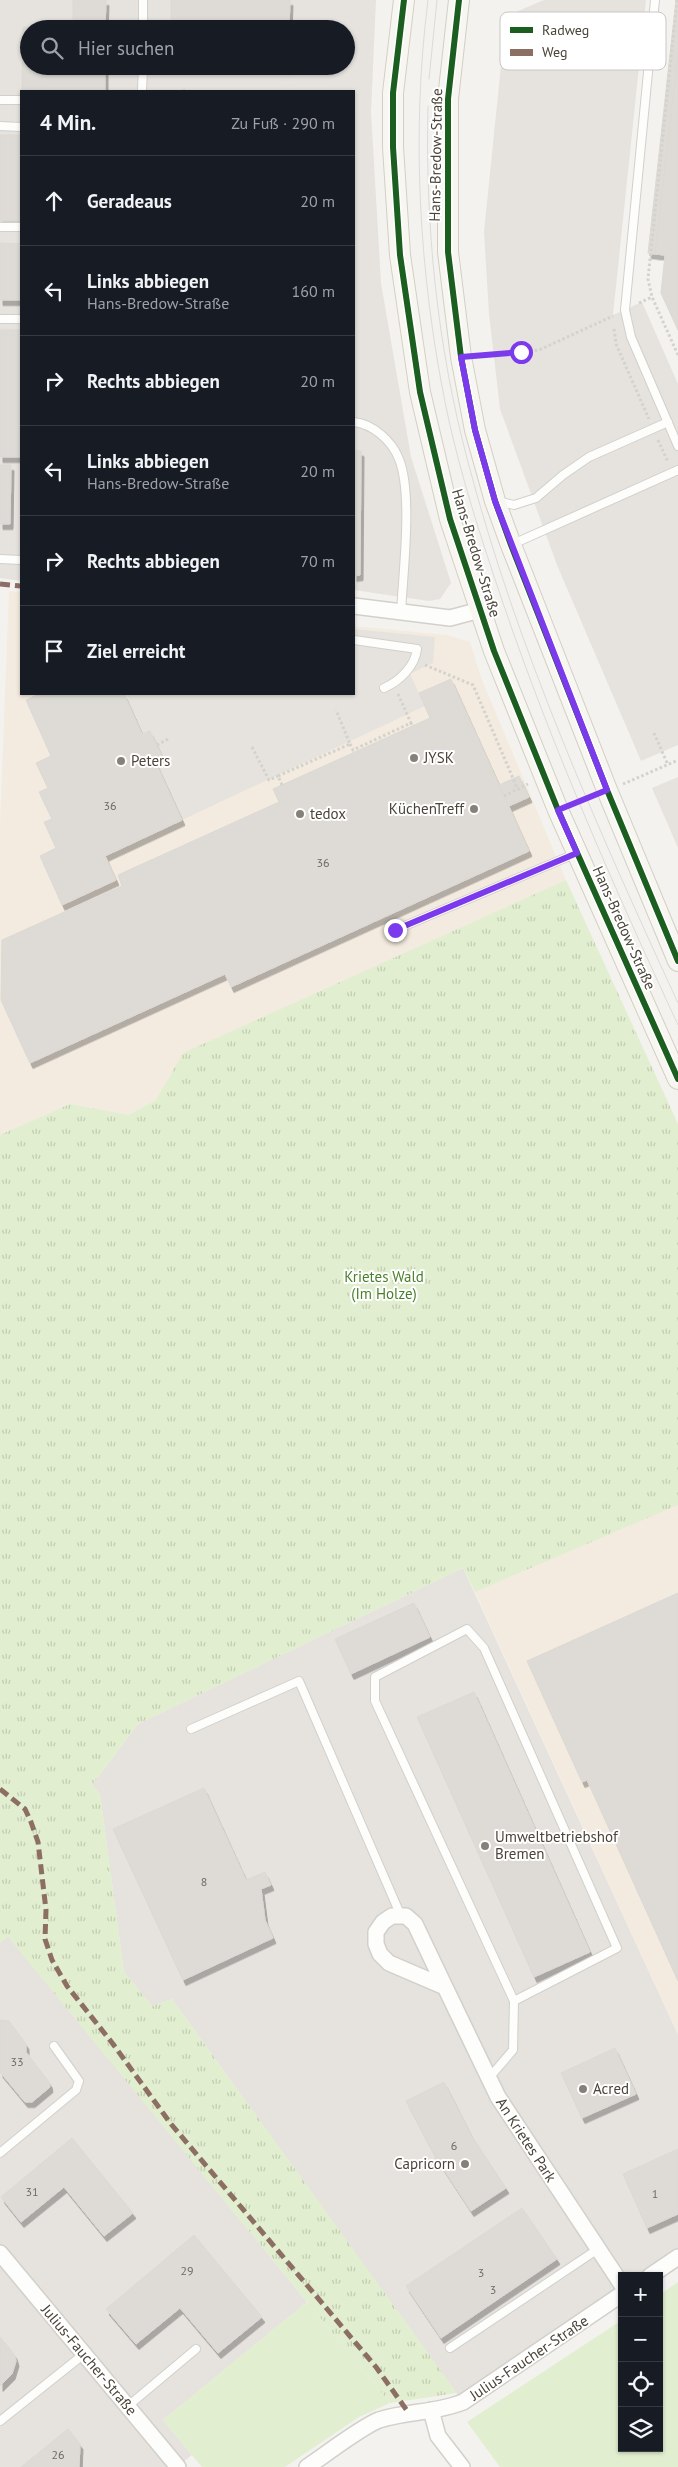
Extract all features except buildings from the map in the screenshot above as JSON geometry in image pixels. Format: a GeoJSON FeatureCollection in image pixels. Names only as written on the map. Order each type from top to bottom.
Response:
{"type":"FeatureCollection","features":[{"type":"Feature","properties":{"kind":"main road","name":"Hans-Bredow-Straße"},"geometry":{"type":"LineString","coordinates":[[404,0],[393,93],[393,147],[400,255],[420,392],[450,519],[480,610],[558,810],[678,1079]]}},
{"type":"Feature","properties":{"kind":"main road","name":"Hans-Bredow-Straße"},"geometry":{"type":"LineString","coordinates":[[459,0],[448,99],[448,252],[461,357],[475,430],[495,501],[511,545],[607,790],[678,961]]}},
{"type":"Feature","properties":{"kind":"street"},"geometry":{"type":"LineString","coordinates":[[355,606],[450,618],[480,610]]}},
{"type":"Feature","properties":{"kind":"street"},"geometry":{"type":"LineString","coordinates":[[401,1916],[392,1916],[383,1922],[376,1932],[376,1944],[380,1954],[389,1962],[445,1987]]}},
{"type":"Feature","properties":{"kind":"street","name":"An Krietes Park"},"geometry":{"type":"LineString","coordinates":[[401,1916],[406,1916],[415,1924],[498,2097],[531,2150],[618,2279]]}},
{"type":"Feature","properties":{"kind":"street","name":"Julius-Faucher-Straße"},"geometry":{"type":"LineString","coordinates":[[0,2253],[178,2467]]}},
{"type":"Feature","properties":{"kind":"street"},"geometry":{"type":"LineString","coordinates":[[656,2272],[678,2257]]}},
{"type":"Feature","properties":{"kind":"street","name":"Julius-Faucher-Straße"},"geometry":{"type":"LineString","coordinates":[[307,2467],[377,2421],[408,2412],[447,2408],[463,2402],[618,2297]]}},
{"type":"Feature","properties":{"kind":"street"},"geometry":{"type":"LineString","coordinates":[[431,2410],[438,2436],[462,2467]]}},
{"type":"Feature","properties":{"kind":"lane"},"geometry":{"type":"LineString","coordinates":[[143,0],[143,20]]}},
{"type":"Feature","properties":{"kind":"lane"},"geometry":{"type":"LineString","coordinates":[[648,70],[625,310],[631,337],[678,446]]}},
{"type":"Feature","properties":{"kind":"lane"},"geometry":{"type":"LineString","coordinates":[[142,75],[142,90]]}},
{"type":"Feature","properties":{"kind":"lane"},"geometry":{"type":"LineString","coordinates":[[0,100],[20,100]]}},
{"type":"Feature","properties":{"kind":"lane"},"geometry":{"type":"LineString","coordinates":[[0,126],[20,127]]}},
{"type":"Feature","properties":{"kind":"lane"},"geometry":{"type":"LineString","coordinates":[[0,227],[20,228]]}},
{"type":"Feature","properties":{"kind":"lane"},"geometry":{"type":"LineString","coordinates":[[0,320],[20,319]]}},
{"type":"Feature","properties":{"kind":"lane"},"geometry":{"type":"LineString","coordinates":[[355,422],[372,427],[380,434],[399,459],[406,498],[401,612]]}},
{"type":"Feature","properties":{"kind":"lane"},"geometry":{"type":"LineString","coordinates":[[495,501],[514,505],[536,498],[563,475],[589,457],[668,422]]}},
{"type":"Feature","properties":{"kind":"lane"},"geometry":{"type":"LineString","coordinates":[[511,545],[675,471]]}},
{"type":"Feature","properties":{"kind":"lane"},"geometry":{"type":"LineString","coordinates":[[0,559],[20,560]]}},
{"type":"Feature","properties":{"kind":"lane"},"geometry":{"type":"LineString","coordinates":[[355,640],[417,649],[415,661],[393,684],[384,688]]}},
{"type":"Feature","properties":{"kind":"lane"},"geometry":{"type":"LineString","coordinates":[[395,930],[577,853]]}},
{"type":"Feature","properties":{"kind":"lane"},"geometry":{"type":"LineString","coordinates":[[489,2078],[512,2050],[514,2001],[375,1701],[375,1677],[467,1629],[484,1648],[617,1948],[514,2001]]}},
{"type":"Feature","properties":{"kind":"lane"},"geometry":{"type":"LineString","coordinates":[[191,1729],[299,1681],[401,1916]]}},
{"type":"Feature","properties":{"kind":"lane"},"geometry":{"type":"LineString","coordinates":[[0,2154],[76,2090],[79,2081],[54,2046]]}},
{"type":"Feature","properties":{"kind":"lane"},"geometry":{"type":"LineString","coordinates":[[450,2348],[598,2249]]}},
{"type":"Feature","properties":{"kind":"lane"},"geometry":{"type":"LineString","coordinates":[[128,2406],[196,2349]]}},
{"type":"Feature","properties":{"kind":"lane"},"geometry":{"type":"LineString","coordinates":[[0,2421],[84,2354]]}},
{"type":"Feature","properties":{"kind":"path"},"geometry":{"type":"LineString","coordinates":[[677,0],[648,279],[652,297],[678,355]]}},
{"type":"Feature","properties":{"kind":"path"},"geometry":{"type":"LineString","coordinates":[[461,357],[539,350],[652,297]]}},
{"type":"Feature","properties":{"kind":"path"},"geometry":{"type":"LineString","coordinates":[[616,344],[653,429],[675,471]]}},
{"type":"Feature","properties":{"kind":"path"},"geometry":{"type":"LineString","coordinates":[[415,661],[473,684],[518,790]]}},
{"type":"Feature","properties":{"kind":"path"},"geometry":{"type":"LineString","coordinates":[[336,710],[353,750],[411,725],[393,684]]}},
{"type":"Feature","properties":{"kind":"path"},"geometry":{"type":"LineString","coordinates":[[654,733],[668,764]]}},
{"type":"Feature","properties":{"kind":"path"},"geometry":{"type":"LineString","coordinates":[[157,745],[170,738]]}},
{"type":"Feature","properties":{"kind":"path"},"geometry":{"type":"LineString","coordinates":[[252,747],[269,780],[350,744]]}},
{"type":"Feature","properties":{"kind":"path"},"geometry":{"type":"LineString","coordinates":[[558,810],[678,760]]}},
{"type":"Feature","properties":{"kind":"path"},"geometry":{"type":"LineString","coordinates":[[278,776],[282,785]]}},
{"type":"Feature","properties":{"kind":"path"},"geometry":{"type":"LineString","coordinates":[[504,796],[531,783]]}},
{"type":"Feature","properties":{"kind":"shaded area"},"geometry":{"type":"Polygon","coordinates":[[[0,0],[376,0],[371,112],[381,283],[411,457],[451,583],[440,599],[429,601],[355,590],[355,90],[20,90],[20,581],[0,578],[0,0]]]}},
{"type":"Feature","properties":{"kind":"shaded area"},"geometry":{"type":"Polygon","coordinates":[[[294,0],[361,0],[358,113],[355,113],[355,90],[185,90],[185,79],[291,81],[291,75],[355,75],[355,20],[293,20],[294,0]]]}},
{"type":"Feature","properties":{"kind":"shaded area"},"geometry":{"type":"Polygon","coordinates":[[[544,0],[646,0],[645,12],[516,12],[544,0]]]}},
{"type":"Feature","properties":{"kind":"shaded area"},"geometry":{"type":"Polygon","coordinates":[[[500,70],[639,70],[613,315],[642,302],[678,384],[678,745],[641,761],[557,565],[500,409],[489,314],[484,232],[500,70]]]}},
{"type":"Feature","properties":{"kind":"shaded area"},"geometry":{"type":"Polygon","coordinates":[[[9,591],[20,592],[20,695],[355,695],[355,626],[447,635],[470,642],[482,680],[566,880],[183,1053],[156,1100],[127,1115],[70,1104],[0,1135],[0,824],[9,591]]]}},
{"type":"Feature","properties":{"kind":"shaded area"},"geometry":{"type":"Polygon","coordinates":[[[355,629],[435,637],[433,663],[410,674],[425,706],[182,820],[155,761],[163,758],[150,731],[142,734],[124,695],[355,695],[355,629]]]}},
{"type":"Feature","properties":{"kind":"shaded area"},"geometry":{"type":"Polygon","coordinates":[[[678,777],[678,848],[652,788],[678,777]]]}},
{"type":"Feature","properties":{"kind":"shaded area"},"geometry":{"type":"Polygon","coordinates":[[[678,1505],[678,2035],[475,1592],[678,1505]]]}},
{"type":"Feature","properties":{"kind":"shaded area"},"geometry":{"type":"Polygon","coordinates":[[[463,1568],[678,2035],[678,2257],[656,2272],[618,2272],[618,2297],[463,2402],[172,1999],[152,2006],[124,1972],[100,1794],[92,1785],[138,1724],[463,1568]]]}},
{"type":"Feature","properties":{"kind":"shaded area"},"geometry":{"type":"Polygon","coordinates":[[[300,1660],[400,1892],[282,1943],[268,1912],[266,1896],[277,1890],[268,1868],[247,1877],[177,1713],[300,1660]]]}},
{"type":"Feature","properties":{"kind":"shaded area"},"geometry":{"type":"Polygon","coordinates":[[[8,1936],[307,2302],[163,2420],[192,2455],[177,2467],[0,2467],[0,1943],[8,1936]]]}},
{"type":"Feature","properties":{"kind":"shaded area"},"geometry":{"type":"Polygon","coordinates":[[[571,2257],[589,2283],[459,2371],[441,2344],[571,2257]]]}},
{"type":"Feature","properties":{"kind":"green space","name":"Krietes Wald (Im Holze)"},"geometry":{"type":"Polygon","coordinates":[[[566,880],[678,1124],[678,1505],[475,1592],[463,1568],[138,1724],[92,1785],[100,1794],[124,1972],[152,2006],[172,1999],[457,2393],[390,2403],[8,1937],[0,1943],[0,1135],[70,1104],[128,1115],[156,1100],[183,1053],[566,880]]]}},
{"type":"Feature","properties":{"kind":"green space"},"geometry":{"type":"Polygon","coordinates":[[[678,2282],[678,2467],[500,2467],[467,2422],[618,2323],[618,2452],[663,2452],[663,2292],[678,2282]]]}},
{"type":"Feature","properties":{"kind":"green space"},"geometry":{"type":"Polygon","coordinates":[[[307,2302],[390,2403],[359,2417],[285,2467],[202,2467],[163,2420],[307,2302]]]}},
{"type":"Feature","properties":{"kind":"tram line"},"geometry":{"type":"LineString","coordinates":[[428,0],[420,101],[419,153],[421,204],[429,306],[452,432],[464,481],[487,554],[542,710],[607,869],[678,1025]]}},
{"type":"Feature","properties":{"kind":"tram line"},"geometry":{"type":"LineString","coordinates":[[429,79],[437,0]]}},
{"type":"Feature","properties":{"kind":"tram line"},"geometry":{"type":"LineString","coordinates":[[428,106],[429,196],[435,285],[448,374],[468,462],[510,601],[561,737],[618,871],[678,1003]]}},
{"type":"Feature","properties":{"kind":"marked path"},"geometry":{"type":"LineString","coordinates":[[0,584],[20,586]]}},
{"type":"Feature","properties":{"kind":"marked path"},"geometry":{"type":"LineString","coordinates":[[0,1789],[25,1809],[38,1842],[46,1910],[45,1939],[52,1960],[67,1986],[113,2044],[171,2124],[376,2367],[408,2412]]}},
{"type":"Feature","properties":{"kind":"cycle path"},"geometry":{"type":"LineString","coordinates":[[404,0],[393,93],[393,147],[400,255],[420,392],[450,519],[494,651],[558,810],[678,1079]]}},
{"type":"Feature","properties":{"kind":"cycle path"},"geometry":{"type":"LineString","coordinates":[[459,0],[448,99],[448,252],[461,357],[475,430],[495,501],[511,545],[607,790],[678,961]]}},
{"type":"Feature","properties":{"kind":"place","name":"JYSK"},"geometry":{"type":"Point","coordinates":[414,758]}},
{"type":"Feature","properties":{"kind":"place","name":"Peters"},"geometry":{"type":"Point","coordinates":[121,761]}},
{"type":"Feature","properties":{"kind":"place","name":"KüchenTreff"},"geometry":{"type":"Point","coordinates":[474,809]}},
{"type":"Feature","properties":{"kind":"place","name":"tedox"},"geometry":{"type":"Point","coordinates":[300,814]}},
{"type":"Feature","properties":{"kind":"place","name":"Umweltbetriebshof Bremen"},"geometry":{"type":"Point","coordinates":[485,1846]}},
{"type":"Feature","properties":{"kind":"place","name":"Acred"},"geometry":{"type":"Point","coordinates":[583,2089]}},
{"type":"Feature","properties":{"kind":"place","name":"Capricorn"},"geometry":{"type":"Point","coordinates":[465,2164]}},
{"type":"Feature","properties":{"kind":"route"},"geometry":{"type":"LineString","coordinates":[[395,930],[577,853],[558,810],[607,790],[495,501],[475,430],[461,357],[521,352]]}}]}
